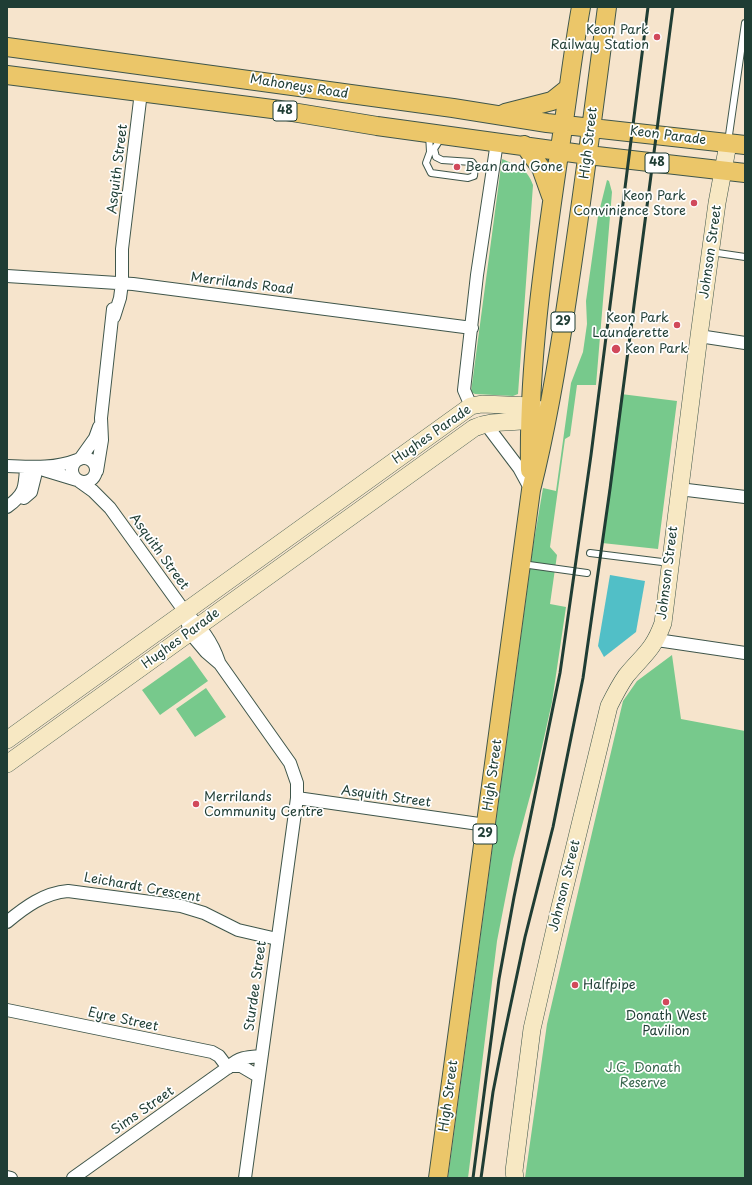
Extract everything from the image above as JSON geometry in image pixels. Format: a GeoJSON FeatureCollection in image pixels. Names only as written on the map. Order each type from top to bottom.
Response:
{"type":"FeatureCollection","features":[{"type":"Feature","properties":{"kind":"main road","name":"High Street"},"geometry":{"type":"LineString","coordinates":[[531,490],[531,414],[538,322],[552,198],[560,151],[567,89],[581,7]]}},
{"type":"Feature","properties":{"kind":"main road","name":"High Street"},"geometry":{"type":"LineString","coordinates":[[438,1178],[520,564],[531,490],[544,441],[547,416],[554,382],[588,155],[607,7]]}},
{"type":"Feature","properties":{"kind":"main road"},"geometry":{"type":"LineString","coordinates":[[10,76],[12,47]]}},
{"type":"Feature","properties":{"kind":"main road","name":"Mahoneys Road"},"geometry":{"type":"LineString","coordinates":[[12,47],[591,127]]}},
{"type":"Feature","properties":{"kind":"main road","name":"Mahoneys Road"},"geometry":{"type":"LineString","coordinates":[[10,76],[280,110],[588,155]]}},
{"type":"Feature","properties":{"kind":"main road"},"geometry":{"type":"LineString","coordinates":[[500,114],[552,101],[567,89]]}},
{"type":"Feature","properties":{"kind":"main road"},"geometry":{"type":"LineString","coordinates":[[436,134],[451,123],[453,108]]}},
{"type":"Feature","properties":{"kind":"main road","name":"Keon Parade"},"geometry":{"type":"LineString","coordinates":[[591,127],[736,144]]}},
{"type":"Feature","properties":{"kind":"main road"},"geometry":{"type":"LineString","coordinates":[[524,145],[541,168],[552,198]]}},
{"type":"Feature","properties":{"kind":"main road","name":"48"},"geometry":{"type":"LineString","coordinates":[[588,155],[745,173]]}},
{"type":"Feature","properties":{"kind":"street","name":"Asquith Street"},"geometry":{"type":"LineString","coordinates":[[78,460],[95,438],[101,418],[118,283],[116,268],[122,249],[141,92]]}},
{"type":"Feature","properties":{"kind":"street"},"geometry":{"type":"LineString","coordinates":[[471,406],[464,390],[477,275],[497,142]]}},
{"type":"Feature","properties":{"kind":"street","name":"Johnson Street"},"geometry":{"type":"LineString","coordinates":[[514,1176],[532,1029],[558,911],[609,706],[617,689],[626,676],[648,653],[657,640],[663,623],[699,336],[723,170],[736,144]]}},
{"type":"Feature","properties":{"kind":"street","name":"Merrilands Road"},"geometry":{"type":"LineString","coordinates":[[7,276],[118,283],[472,328]]}},
{"type":"Feature","properties":{"kind":"street"},"geometry":{"type":"LineString","coordinates":[[699,336],[745,343]]}},
{"type":"Feature","properties":{"kind":"street","name":"Hughes Parade"},"geometry":{"type":"LineString","coordinates":[[7,740],[471,406],[482,404],[547,416]]}},
{"type":"Feature","properties":{"kind":"street","name":"Hughes Parade"},"geometry":{"type":"LineString","coordinates":[[7,764],[474,428],[485,423],[531,414]]}},
{"type":"Feature","properties":{"kind":"street","name":"Asquith Street"},"geometry":{"type":"LineString","coordinates":[[101,418],[102,440],[96,472],[110,508]]}},
{"type":"Feature","properties":{"kind":"street"},"geometry":{"type":"LineString","coordinates":[[485,423],[519,468],[531,490]]}},
{"type":"Feature","properties":{"kind":"street"},"geometry":{"type":"LineString","coordinates":[[432,434],[444,449]]}},
{"type":"Feature","properties":{"kind":"street"},"geometry":{"type":"LineString","coordinates":[[7,466],[31,467],[64,465],[84,458],[92,460],[96,472],[89,481],[78,481],[31,467]]}},
{"type":"Feature","properties":{"kind":"street"},"geometry":{"type":"LineString","coordinates":[[78,460],[72,470],[78,481]]}},
{"type":"Feature","properties":{"kind":"street"},"geometry":{"type":"LineString","coordinates":[[11,504],[24,490],[31,467]]}},
{"type":"Feature","properties":{"kind":"street","name":"Asquith Street"},"geometry":{"type":"LineString","coordinates":[[78,481],[93,491],[110,508],[185,612],[195,629],[214,649],[220,664],[290,763],[297,783],[297,798],[486,825]]}},
{"type":"Feature","properties":{"kind":"street"},"geometry":{"type":"LineString","coordinates":[[679,488],[745,497]]}},
{"type":"Feature","properties":{"kind":"street"},"geometry":{"type":"LineString","coordinates":[[657,640],[745,653]]}},
{"type":"Feature","properties":{"kind":"street"},"geometry":{"type":"LineString","coordinates":[[61,701],[73,717]]}},
{"type":"Feature","properties":{"kind":"street","name":"Sturdee Street"},"geometry":{"type":"LineString","coordinates":[[246,1178],[258,1076],[297,798]]}},
{"type":"Feature","properties":{"kind":"street","name":"Leichardt Crescent"},"geometry":{"type":"LineString","coordinates":[[7,922],[39,899],[57,892],[68,891],[187,908],[204,913],[238,930],[277,939]]}},
{"type":"Feature","properties":{"kind":"street","name":"Eyre Street"},"geometry":{"type":"LineString","coordinates":[[7,1010],[212,1052],[219,1056],[229,1067]]}},
{"type":"Feature","properties":{"kind":"street","name":"Sims Street"},"geometry":{"type":"LineString","coordinates":[[73,1178],[229,1067],[236,1060],[243,1057],[261,1056]]}},
{"type":"Feature","properties":{"kind":"street"},"geometry":{"type":"LineString","coordinates":[[229,1067],[241,1066],[258,1076]]}},
{"type":"Feature","properties":{"kind":"lane"},"geometry":{"type":"LineString","coordinates":[[736,144],[745,23]]}},
{"type":"Feature","properties":{"kind":"lane"},"geometry":{"type":"LineString","coordinates":[[436,134],[434,149],[436,157],[442,160],[472,162],[475,166],[474,176],[468,178],[431,173],[426,163],[436,134]]}},
{"type":"Feature","properties":{"kind":"lane"},"geometry":{"type":"LineString","coordinates":[[711,252],[745,257]]}},
{"type":"Feature","properties":{"kind":"lane"},"geometry":{"type":"LineString","coordinates":[[590,553],[670,562]]}},
{"type":"Feature","properties":{"kind":"lane"},"geometry":{"type":"LineString","coordinates":[[520,564],[587,573]]}},
{"type":"Feature","properties":{"kind":"green space"},"geometry":{"type":"Polygon","coordinates":[[[502,159],[525,171],[533,185],[518,394],[513,396],[475,394],[471,392],[502,159]]]}},
{"type":"Feature","properties":{"kind":"green space"},"geometry":{"type":"Polygon","coordinates":[[[607,180],[609,181],[612,192],[596,385],[577,385],[570,436],[565,439],[550,547],[557,555],[550,604],[566,607],[552,702],[536,774],[513,859],[497,941],[468,1178],[448,1178],[533,547],[543,488],[556,491],[571,383],[583,352],[587,324],[586,301],[598,216],[607,180]]]}},
{"type":"Feature","properties":{"kind":"green space"},"geometry":{"type":"Polygon","coordinates":[[[621,394],[677,401],[658,549],[602,543],[621,394]]]}},
{"type":"Feature","properties":{"kind":"green space","name":"J.C. Donath Reserve"},"geometry":{"type":"Polygon","coordinates":[[[672,655],[681,719],[745,731],[745,1178],[525,1178],[547,1024],[623,701],[637,681],[672,655]]]}},
{"type":"Feature","properties":{"kind":"green space"},"geometry":{"type":"Polygon","coordinates":[[[190,656],[208,681],[160,715],[142,690],[190,656]]]}},
{"type":"Feature","properties":{"kind":"green space"},"geometry":{"type":"Polygon","coordinates":[[[206,688],[226,717],[195,737],[176,709],[206,688]]]}},
{"type":"Feature","properties":{"kind":"water"},"geometry":{"type":"Polygon","coordinates":[[[610,575],[645,581],[636,632],[604,657],[598,646],[610,575]]]}},
{"type":"Feature","properties":{"kind":"railway"},"geometry":{"type":"LineString","coordinates":[[473,1178],[499,979],[514,897],[560,673],[591,455],[648,7]]}},
{"type":"Feature","properties":{"kind":"railway"},"geometry":{"type":"LineString","coordinates":[[481,1178],[493,1092],[503,1041],[525,937],[553,827],[583,678],[610,489],[673,7]]}},
{"type":"Feature","properties":{"kind":"place","name":"Keon Park Railway Station"},"geometry":{"type":"Point","coordinates":[657,37]}},
{"type":"Feature","properties":{"kind":"place","name":"Bean and Gone"},"geometry":{"type":"Point","coordinates":[457,167]}},
{"type":"Feature","properties":{"kind":"place","name":"Keon Park Convinience Store"},"geometry":{"type":"Point","coordinates":[694,203]}},
{"type":"Feature","properties":{"kind":"place","name":"Keon Park Launderette"},"geometry":{"type":"Point","coordinates":[677,325]}},
{"type":"Feature","properties":{"kind":"place","name":"Keon Park"},"geometry":{"type":"Point","coordinates":[616,349]}},
{"type":"Feature","properties":{"kind":"place","name":"Merrilands Community Centre"},"geometry":{"type":"Point","coordinates":[196,804]}},
{"type":"Feature","properties":{"kind":"place","name":"Halfpipe"},"geometry":{"type":"Point","coordinates":[575,985]}},
{"type":"Feature","properties":{"kind":"place","name":"Donath West Pavilion"},"geometry":{"type":"Point","coordinates":[666,1002]}}]}
